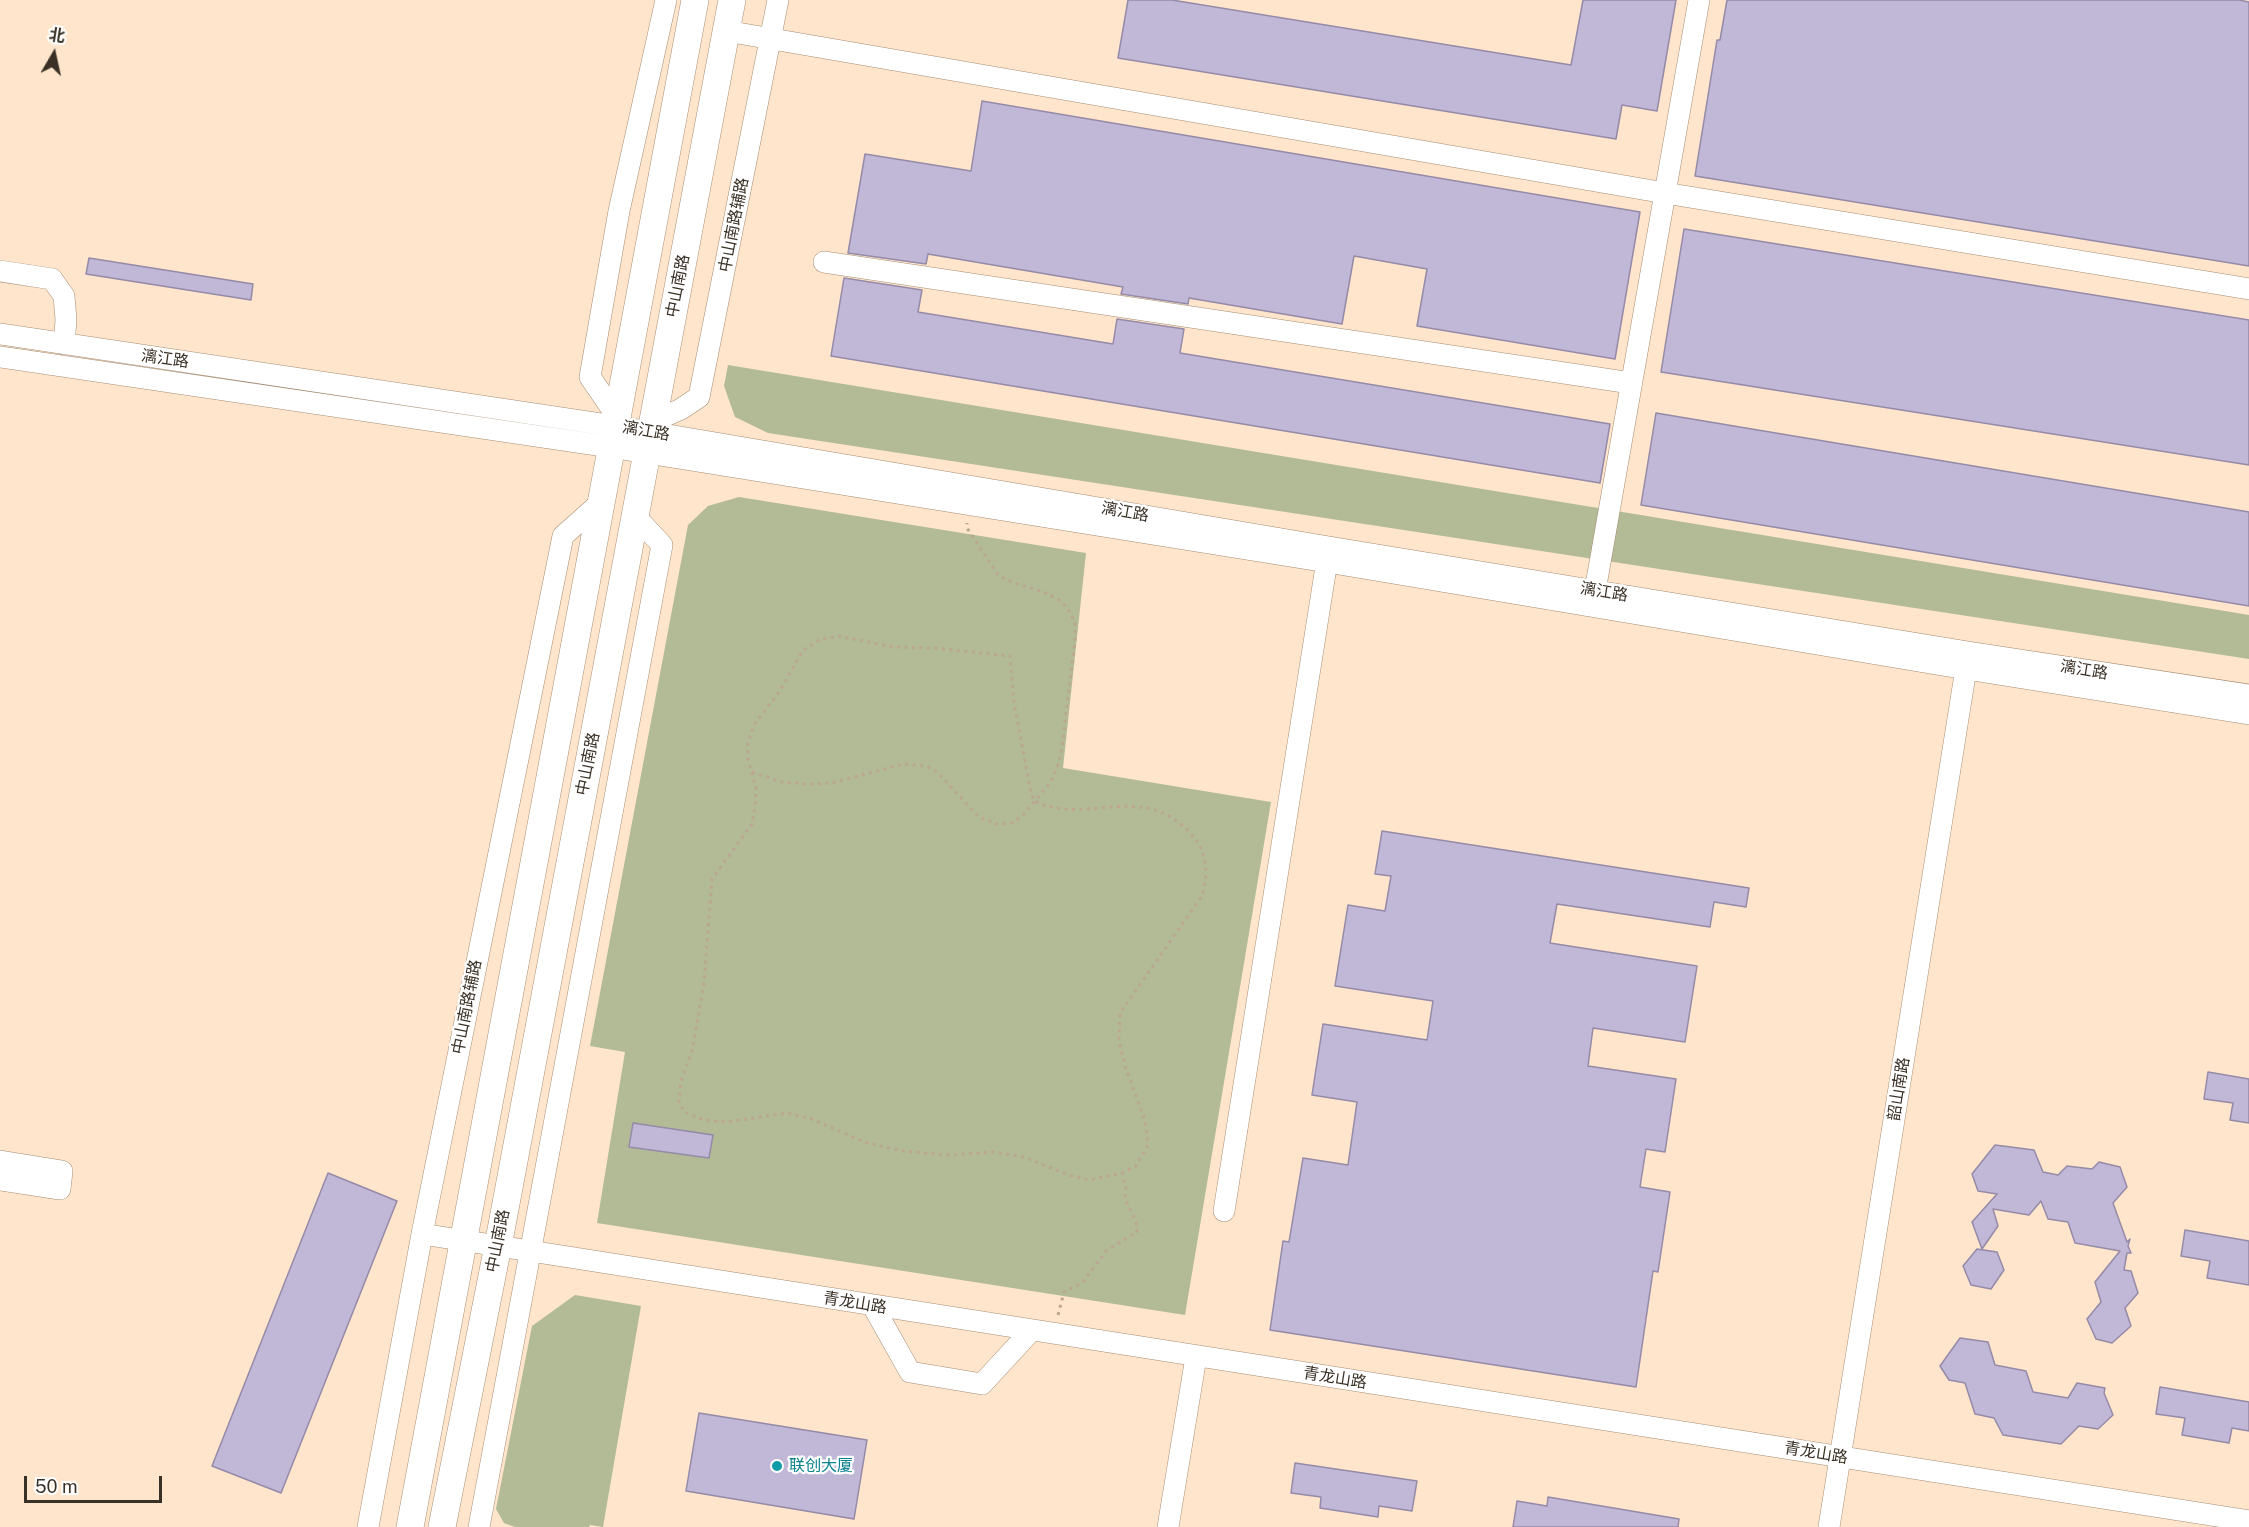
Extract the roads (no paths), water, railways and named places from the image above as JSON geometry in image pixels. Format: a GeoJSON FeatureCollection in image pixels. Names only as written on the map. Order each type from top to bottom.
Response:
{"type":"FeatureCollection","features":[{"type":"Feature","properties":{"kind":"main road","name":"中山南路"},"geometry":{"type":"LineString","coordinates":[[442,1527],[498,1246],[732,0]]}},
{"type":"Feature","properties":{"kind":"main road","name":"中山南路"},"geometry":{"type":"LineString","coordinates":[[410,1527],[693,12]]}},
{"type":"Feature","properties":{"kind":"main road"},"geometry":{"type":"LineString","coordinates":[[693,12],[726,31]]}},
{"type":"Feature","properties":{"kind":"street","name":"中山南路辅路"},"geometry":{"type":"LineString","coordinates":[[649,436],[699,397],[778,0]]}},
{"type":"Feature","properties":{"kind":"street"},"geometry":{"type":"LineString","coordinates":[[1595,591],[1699,0]]}},
{"type":"Feature","properties":{"kind":"street"},"geometry":{"type":"LineString","coordinates":[[614,429],[590,377],[619,211],[664,9],[693,12]]}},
{"type":"Feature","properties":{"kind":"street"},"geometry":{"type":"LineString","coordinates":[[726,31],[1665,193],[2249,289]]}},
{"type":"Feature","properties":{"kind":"street"},"geometry":{"type":"LineString","coordinates":[[824,262],[1631,383]]}},
{"type":"Feature","properties":{"kind":"street"},"geometry":{"type":"LineString","coordinates":[[0,271],[52,279],[64,296],[66,320],[64,344]]}},
{"type":"Feature","properties":{"kind":"street","name":"漓江路"},"geometry":{"type":"LineString","coordinates":[[0,334],[614,429],[967,505],[1595,591],[2249,714]]}},
{"type":"Feature","properties":{"kind":"street","name":"漓江路"},"geometry":{"type":"LineString","coordinates":[[0,357],[614,429]]}},
{"type":"Feature","properties":{"kind":"street","name":"漓江路"},"geometry":{"type":"LineString","coordinates":[[649,436],[1328,554],[1967,660],[2249,695]]}},
{"type":"Feature","properties":{"kind":"street","name":"中山南路辅路"},"geometry":{"type":"LineString","coordinates":[[368,1527],[422,1234],[563,536],[600,503]]}},
{"type":"Feature","properties":{"kind":"street"},"geometry":{"type":"LineString","coordinates":[[479,1527],[662,545],[634,514]]}},
{"type":"Feature","properties":{"kind":"street"},"geometry":{"type":"LineString","coordinates":[[1224,1211],[1328,554]]}},
{"type":"Feature","properties":{"kind":"street","name":"韶山南路"},"geometry":{"type":"LineString","coordinates":[[1829,1527],[1967,660]]}},
{"type":"Feature","properties":{"kind":"street"},"geometry":{"type":"LineString","coordinates":[[0,1161],[62,1171],[60,1189],[0,1180]]}},
{"type":"Feature","properties":{"kind":"street","name":"青龙山路"},"geometry":{"type":"LineString","coordinates":[[422,1234],[2249,1521]]}},
{"type":"Feature","properties":{"kind":"street"},"geometry":{"type":"LineString","coordinates":[[873,1306],[910,1372],[982,1384],[1031,1331]]}},
{"type":"Feature","properties":{"kind":"street"},"geometry":{"type":"LineString","coordinates":[[1168,1527],[1196,1357]]}},
{"type":"Feature","properties":{"kind":"place","name":"联创大厦"},"geometry":{"type":"Point","coordinates":[777,1466]}}]}
